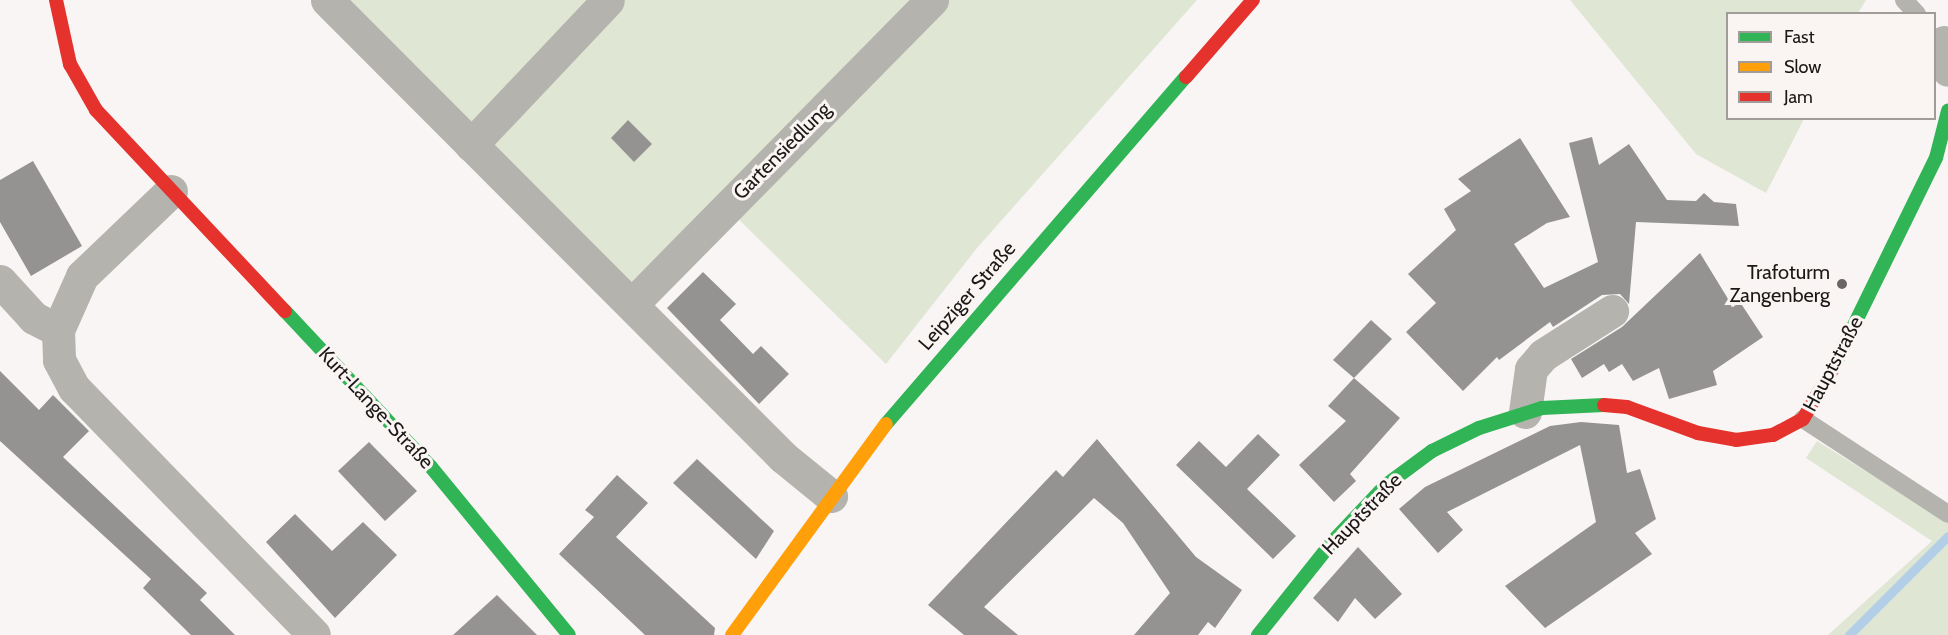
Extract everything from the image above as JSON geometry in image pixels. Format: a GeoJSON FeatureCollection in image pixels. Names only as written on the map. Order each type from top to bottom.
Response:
{"type":"FeatureCollection","features":[{"type":"Feature","properties":{"kind":"street","name":"Kurt-Lange-Straße"},"geometry":{"type":"LineString","coordinates":[[56,0],[70,64],[96,110],[431,467],[569,635]]}},
{"type":"Feature","properties":{"kind":"street"},"geometry":{"type":"LineString","coordinates":[[327,0],[633,303],[783,457],[831,496]]}},
{"type":"Feature","properties":{"kind":"street"},"geometry":{"type":"LineString","coordinates":[[471,145],[608,0]]}},
{"type":"Feature","properties":{"kind":"street","name":"Gartensiedlung"},"geometry":{"type":"LineString","coordinates":[[633,303],[932,0]]}},
{"type":"Feature","properties":{"kind":"street","name":"Leipziger Straße"},"geometry":{"type":"LineString","coordinates":[[732,635],[831,496],[990,298],[1253,0]]}},
{"type":"Feature","properties":{"kind":"street","name":"Hauptstraße"},"geometry":{"type":"LineString","coordinates":[[1258,635],[1333,541],[1386,485],[1432,451],[1526,412],[1604,403],[1736,440],[1773,435],[1803,419],[1821,394],[1936,158],[1948,111]]}},
{"type":"Feature","properties":{"kind":"street"},"geometry":{"type":"LineString","coordinates":[[171,191],[82,276],[58,330],[59,360],[74,388],[314,635]]}},
{"type":"Feature","properties":{"kind":"street"},"geometry":{"type":"LineString","coordinates":[[0,281],[34,318],[58,330]]}},
{"type":"Feature","properties":{"kind":"street"},"geometry":{"type":"LineString","coordinates":[[1526,412],[1531,369],[1543,355],[1612,311]]}},
{"type":"Feature","properties":{"kind":"lane"},"geometry":{"type":"LineString","coordinates":[[1904,0],[1915,12]]}},
{"type":"Feature","properties":{"kind":"lane"},"geometry":{"type":"LineString","coordinates":[[1803,419],[1948,514]]}},
{"type":"Feature","properties":{"kind":"green space"},"geometry":{"type":"Polygon","coordinates":[[[344,0],[1197,0],[977,248],[886,364],[717,198],[628,285],[344,0]]]}},
{"type":"Feature","properties":{"kind":"green space"},"geometry":{"type":"Polygon","coordinates":[[[1570,0],[1866,0],[1859,12],[1726,12],[1726,120],[1803,120],[1766,193],[1696,154],[1570,0]]]}},
{"type":"Feature","properties":{"kind":"green space"},"geometry":{"type":"Polygon","coordinates":[[[1817,441],[1948,522],[1948,635],[1828,635],[1932,541],[1806,458],[1817,441]]]}},
{"type":"Feature","properties":{"kind":"building"},"geometry":{"type":"Polygon","coordinates":[[[628,120],[652,144],[634,162],[611,138],[628,120]]]}},
{"type":"Feature","properties":{"kind":"building"},"geometry":{"type":"Polygon","coordinates":[[[1592,137],[1599,165],[1629,144],[1667,200],[1696,201],[1704,193],[1714,202],[1736,204],[1739,226],[1636,222],[1629,304],[1620,294],[1602,295],[1553,327],[1550,322],[1499,360],[1497,357],[1463,391],[1406,332],[1436,303],[1408,274],[1456,230],[1444,209],[1471,191],[1458,179],[1520,138],[1570,217],[1547,223],[1514,244],[1544,288],[1598,262],[1569,143],[1592,137]]]}},
{"type":"Feature","properties":{"kind":"building"},"geometry":{"type":"Polygon","coordinates":[[[33,161],[82,246],[31,276],[0,222],[0,180],[33,161]]]}},
{"type":"Feature","properties":{"kind":"building"},"geometry":{"type":"Polygon","coordinates":[[[1700,253],[1733,307],[1740,302],[1763,337],[1713,371],[1717,385],[1669,399],[1659,368],[1633,381],[1622,364],[1609,372],[1604,364],[1582,378],[1571,359],[1622,327],[1700,253]]]}},
{"type":"Feature","properties":{"kind":"building"},"geometry":{"type":"Polygon","coordinates":[[[703,272],[736,304],[720,320],[753,354],[761,346],[789,374],[759,404],[667,308],[703,272]]]}},
{"type":"Feature","properties":{"kind":"building"},"geometry":{"type":"Polygon","coordinates":[[[1371,320],[1392,339],[1354,378],[1333,360],[1371,320]]]}},
{"type":"Feature","properties":{"kind":"building"},"geometry":{"type":"Polygon","coordinates":[[[0,371],[39,410],[53,395],[89,431],[63,457],[207,593],[200,600],[235,635],[191,635],[143,588],[151,579],[0,441],[0,371]]]}},
{"type":"Feature","properties":{"kind":"building"},"geometry":{"type":"Polygon","coordinates":[[[1354,378],[1400,418],[1350,474],[1356,481],[1334,502],[1299,465],[1346,421],[1328,406],[1354,378]]]}},
{"type":"Feature","properties":{"kind":"building"},"geometry":{"type":"Polygon","coordinates":[[[1581,422],[1619,425],[1627,473],[1640,469],[1656,519],[1635,533],[1652,554],[1545,628],[1505,586],[1596,522],[1580,445],[1447,512],[1463,530],[1438,553],[1399,509],[1425,487],[1550,426],[1581,422]]]}},
{"type":"Feature","properties":{"kind":"building"},"geometry":{"type":"Polygon","coordinates":[[[1258,434],[1280,455],[1247,489],[1296,536],[1273,559],[1176,465],[1199,441],[1226,467],[1258,434]]]}},
{"type":"Feature","properties":{"kind":"building"},"geometry":{"type":"Polygon","coordinates":[[[1097,439],[1196,557],[1242,590],[1215,628],[1208,622],[1198,635],[1134,635],[1170,593],[1123,523],[1094,498],[984,607],[1018,635],[964,635],[928,605],[1056,470],[1063,477],[1097,439]]]}},
{"type":"Feature","properties":{"kind":"building"},"geometry":{"type":"Polygon","coordinates":[[[369,442],[417,491],[385,521],[338,471],[369,442]]]}},
{"type":"Feature","properties":{"kind":"building"},"geometry":{"type":"Polygon","coordinates":[[[697,459],[774,531],[756,559],[673,483],[697,459]]]}},
{"type":"Feature","properties":{"kind":"building"},"geometry":{"type":"Polygon","coordinates":[[[617,475],[648,503],[616,537],[715,628],[714,635],[645,635],[559,554],[594,517],[585,510],[617,475]]]}},
{"type":"Feature","properties":{"kind":"building"},"geometry":{"type":"Polygon","coordinates":[[[295,514],[332,551],[363,522],[397,555],[335,618],[266,542],[295,514]]]}},
{"type":"Feature","properties":{"kind":"building"},"geometry":{"type":"Polygon","coordinates":[[[1358,547],[1402,594],[1375,619],[1355,598],[1338,622],[1313,598],[1358,547]]]}},
{"type":"Feature","properties":{"kind":"building"},"geometry":{"type":"Polygon","coordinates":[[[497,595],[537,635],[453,635],[497,595]]]}},
{"type":"Feature","properties":{"kind":"waterway"},"geometry":{"type":"LineString","coordinates":[[1849,635],[1948,536]]}},
{"type":"Feature","properties":{"kind":"traffic: fast"},"geometry":{"type":"LineString","coordinates":[[886,424],[1186,77]]}},
{"type":"Feature","properties":{"kind":"traffic: fast"},"geometry":{"type":"LineString","coordinates":[[1832,370],[1936,158],[1948,111]]}},
{"type":"Feature","properties":{"kind":"traffic: fast"},"geometry":{"type":"LineString","coordinates":[[285,311],[431,467],[569,635]]}},
{"type":"Feature","properties":{"kind":"traffic: fast"},"geometry":{"type":"LineString","coordinates":[[1258,635],[1333,541],[1386,485],[1432,451],[1479,428],[1542,408],[1604,405]]}},
{"type":"Feature","properties":{"kind":"traffic: slow"},"geometry":{"type":"LineString","coordinates":[[732,635],[886,424]]}},
{"type":"Feature","properties":{"kind":"traffic: jam"},"geometry":{"type":"LineString","coordinates":[[56,0],[70,64],[96,110],[285,311]]}},
{"type":"Feature","properties":{"kind":"traffic: jam"},"geometry":{"type":"LineString","coordinates":[[1186,77],[1253,0]]}},
{"type":"Feature","properties":{"kind":"traffic: jam"},"geometry":{"type":"LineString","coordinates":[[1604,405],[1627,407],[1698,433],[1736,440],[1773,435],[1803,419],[1832,370]]}},
{"type":"Feature","properties":{"kind":"place","name":"Trafoturm Zangenberg"},"geometry":{"type":"Point","coordinates":[1842,284]}}]}
